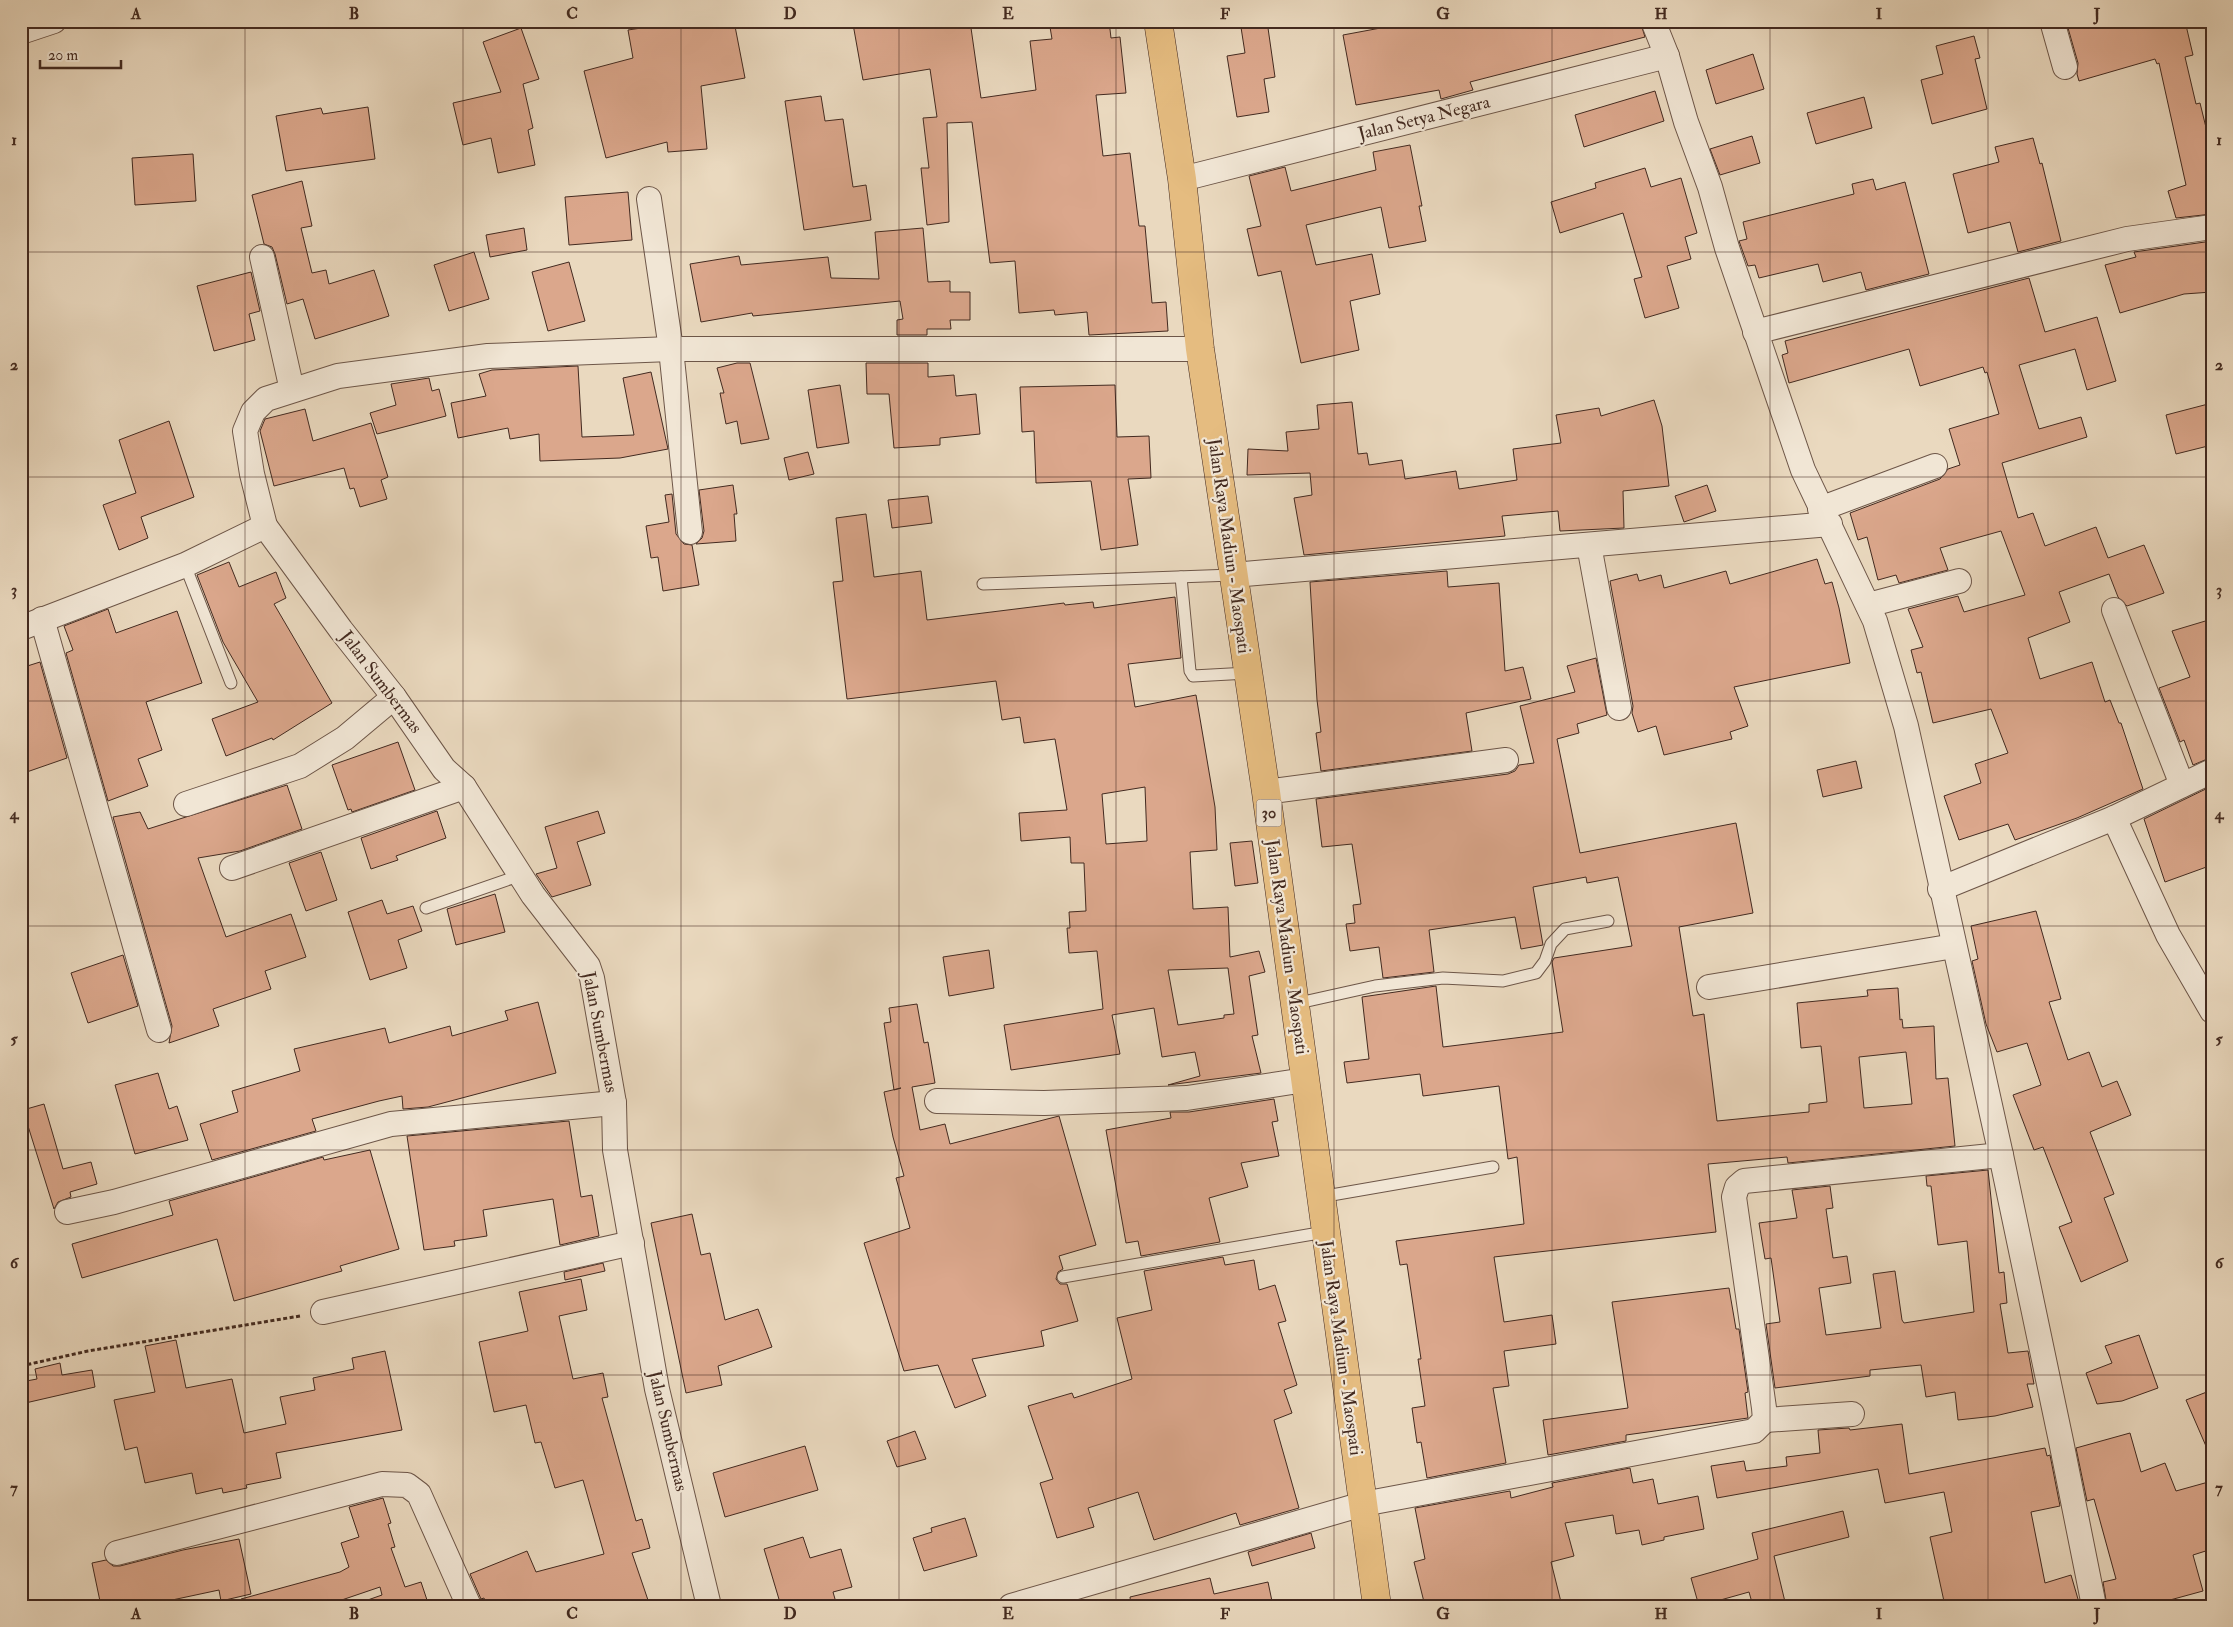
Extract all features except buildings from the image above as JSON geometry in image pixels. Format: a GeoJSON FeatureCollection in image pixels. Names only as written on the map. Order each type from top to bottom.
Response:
{"type":"FeatureCollection","features":[{"type":"Feature","properties":{"kind":"highway","name":"Jalan Raya Madiun - Maospati"},"geometry":{"type":"LineString","coordinates":[[1158,21],[1182,179],[1200,349],[1266,792],[1320,1197],[1378,1606]]}},
{"type":"Feature","properties":{"kind":"street"},"geometry":{"type":"LineString","coordinates":[[21,32],[54,21]]}},
{"type":"Feature","properties":{"kind":"street"},"geometry":{"type":"LineString","coordinates":[[1653,21],[1686,122],[1710,187],[1727,248],[1755,332],[1803,470],[1868,605],[1906,726],[1940,889],[2001,1155],[2062,1441],[2094,1606]]}},
{"type":"Feature","properties":{"kind":"street"},"geometry":{"type":"LineString","coordinates":[[2052,21],[2065,66]]}},
{"type":"Feature","properties":{"kind":"street","name":"Jalan Setya Negara"},"geometry":{"type":"LineString","coordinates":[[1182,179],[1666,56]]}},
{"type":"Feature","properties":{"kind":"street"},"geometry":{"type":"LineString","coordinates":[[649,199],[671,349],[690,532]]}},
{"type":"Feature","properties":{"kind":"street"},"geometry":{"type":"LineString","coordinates":[[1755,332],[2127,239],[2212,227]]}},
{"type":"Feature","properties":{"kind":"street"},"geometry":{"type":"LineString","coordinates":[[262,258],[292,390]]}},
{"type":"Feature","properties":{"kind":"street"},"geometry":{"type":"LineString","coordinates":[[159,1030],[32,624],[185,565],[265,526],[252,474],[246,431],[254,412],[266,399],[338,376],[488,356],[671,349],[1200,349]]}},
{"type":"Feature","properties":{"kind":"street"},"geometry":{"type":"LineString","coordinates":[[1233,575],[1589,545],[1825,516],[1935,466]]}},
{"type":"Feature","properties":{"kind":"street","name":"Jalan Sumbermas"},"geometry":{"type":"LineString","coordinates":[[265,526],[341,630],[394,697],[444,769],[464,787],[521,876],[588,966],[592,978],[614,1103],[615,1150],[657,1389],[710,1606]]}},
{"type":"Feature","properties":{"kind":"street"},"geometry":{"type":"LineString","coordinates":[[1589,545],[1619,708]]}},
{"type":"Feature","properties":{"kind":"street"},"geometry":{"type":"LineString","coordinates":[[1868,605],[1959,581]]}},
{"type":"Feature","properties":{"kind":"street"},"geometry":{"type":"LineString","coordinates":[[2114,610],[2182,785]]}},
{"type":"Feature","properties":{"kind":"street"},"geometry":{"type":"LineString","coordinates":[[186,804],[300,766],[345,738],[394,697]]}},
{"type":"Feature","properties":{"kind":"street"},"geometry":{"type":"LineString","coordinates":[[1266,792],[1506,760]]}},
{"type":"Feature","properties":{"kind":"street"},"geometry":{"type":"LineString","coordinates":[[1940,889],[2114,818],[2212,771]]}},
{"type":"Feature","properties":{"kind":"street"},"geometry":{"type":"LineString","coordinates":[[232,868],[464,787]]}},
{"type":"Feature","properties":{"kind":"street"},"geometry":{"type":"LineString","coordinates":[[2114,818],[2168,935],[2212,1011]]}},
{"type":"Feature","properties":{"kind":"street"},"geometry":{"type":"LineString","coordinates":[[1709,987],[1954,946]]}},
{"type":"Feature","properties":{"kind":"street"},"geometry":{"type":"LineString","coordinates":[[936,1101],[1044,1103],[1187,1098],[1305,1080]]}},
{"type":"Feature","properties":{"kind":"street"},"geometry":{"type":"LineString","coordinates":[[67,1212],[114,1202],[390,1124],[614,1103]]}},
{"type":"Feature","properties":{"kind":"street"},"geometry":{"type":"LineString","coordinates":[[1765,1420],[1734,1197],[1737,1187],[1744,1181],[2001,1155]]}},
{"type":"Feature","properties":{"kind":"street"},"geometry":{"type":"LineString","coordinates":[[323,1312],[632,1243]]}},
{"type":"Feature","properties":{"kind":"street"},"geometry":{"type":"LineString","coordinates":[[1011,1606],[1363,1504],[1743,1434],[1754,1431],[1765,1420],[1852,1414]]}},
{"type":"Feature","properties":{"kind":"street"},"geometry":{"type":"LineString","coordinates":[[117,1553],[382,1484],[407,1485],[419,1494],[469,1606]]}},
{"type":"Feature","properties":{"kind":"lane"},"geometry":{"type":"LineString","coordinates":[[185,565],[231,683]]}},
{"type":"Feature","properties":{"kind":"lane"},"geometry":{"type":"LineString","coordinates":[[982,584],[1233,575]]}},
{"type":"Feature","properties":{"kind":"lane"},"geometry":{"type":"LineString","coordinates":[[1181,577],[1190,671],[1193,676],[1248,673]]}},
{"type":"Feature","properties":{"kind":"lane"},"geometry":{"type":"LineString","coordinates":[[426,908],[521,876]]}},
{"type":"Feature","properties":{"kind":"lane"},"geometry":{"type":"LineString","coordinates":[[1294,1004],[1375,986],[1443,978],[1503,981],[1527,975],[1536,972],[1546,960],[1551,944],[1565,929],[1608,921]]}},
{"type":"Feature","properties":{"kind":"lane"},"geometry":{"type":"LineString","coordinates":[[1320,1197],[1493,1166]]}},
{"type":"Feature","properties":{"kind":"lane"},"geometry":{"type":"LineString","coordinates":[[1063,1277],[1325,1232]]}},
{"type":"Feature","properties":{"kind":"path"},"geometry":{"type":"LineString","coordinates":[[21,1366],[88,1351],[323,1312]]}}]}
